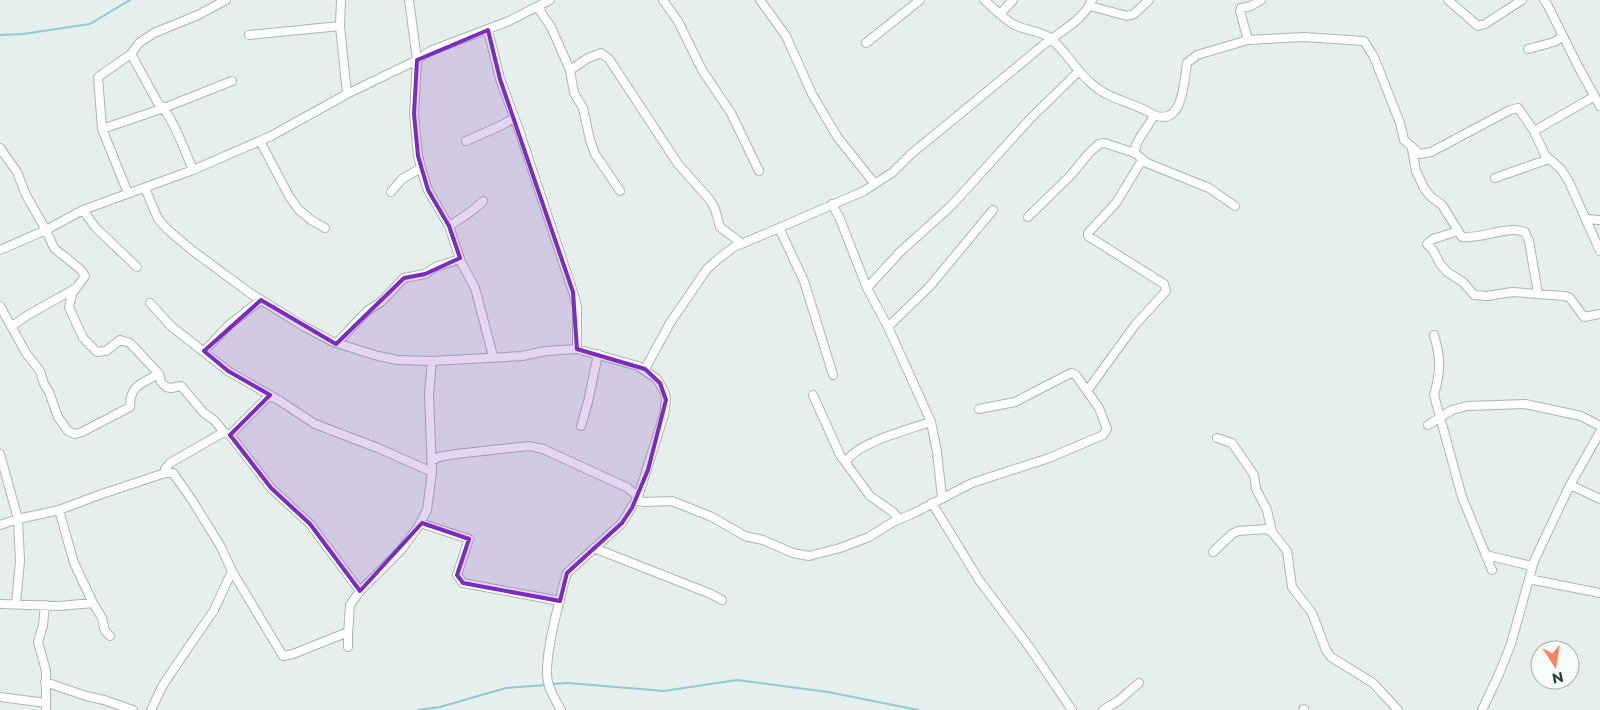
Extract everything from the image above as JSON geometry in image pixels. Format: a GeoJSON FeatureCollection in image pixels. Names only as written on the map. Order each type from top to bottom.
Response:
{"type":"FeatureCollection","features":[{"type":"Feature","properties":{"kind":"street"},"geometry":{"type":"LineString","coordinates":[[128,193],[102,129],[98,78],[131,54],[139,44],[154,33],[198,16],[226,0]]}},
{"type":"Feature","properties":{"kind":"street"},"geometry":{"type":"LineString","coordinates":[[341,0],[340,26],[347,94]]}},
{"type":"Feature","properties":{"kind":"street"},"geometry":{"type":"LineString","coordinates":[[409,0],[418,60],[414,114],[418,156],[428,190],[448,226],[460,259],[476,292],[493,356]]}},
{"type":"Feature","properties":{"kind":"street"},"geometry":{"type":"LineString","coordinates":[[0,250],[46,230],[83,210],[193,170],[260,141],[347,94],[418,60],[430,51],[488,30],[550,0]]}},
{"type":"Feature","properties":{"kind":"street"},"geometry":{"type":"LineString","coordinates":[[664,0],[679,23],[702,70],[731,113],[758,171]]}},
{"type":"Feature","properties":{"kind":"street"},"geometry":{"type":"LineString","coordinates":[[760,0],[786,36],[812,94],[838,138],[875,184]]}},
{"type":"Feature","properties":{"kind":"street"},"geometry":{"type":"LineString","coordinates":[[866,43],[920,0]]}},
{"type":"Feature","properties":{"kind":"street"},"geometry":{"type":"LineString","coordinates":[[984,0],[1014,25],[1044,34],[1051,39],[1079,72],[1100,90],[1118,99],[1137,105],[1161,118],[1170,116],[1178,107],[1188,63],[1198,55],[1248,40],[1304,37],[1364,41],[1374,57],[1400,123],[1404,140],[1412,149],[1420,154],[1431,152],[1510,110],[1518,108],[1534,131],[1545,155],[1562,169],[1570,182],[1599,246]]}},
{"type":"Feature","properties":{"kind":"street"},"geometry":{"type":"LineString","coordinates":[[1000,14],[1013,0]]}},
{"type":"Feature","properties":{"kind":"street"},"geometry":{"type":"LineString","coordinates":[[644,370],[670,323],[707,270],[726,252],[741,243],[864,191],[893,172],[911,154],[1051,39],[1079,19],[1091,3],[1127,16],[1134,14],[1149,0]]}},
{"type":"Feature","properties":{"kind":"street"},"geometry":{"type":"LineString","coordinates":[[1248,40],[1240,11],[1241,8],[1251,6],[1261,0]]}},
{"type":"Feature","properties":{"kind":"street"},"geometry":{"type":"LineString","coordinates":[[1448,0],[1478,26],[1485,24],[1522,0]]}},
{"type":"Feature","properties":{"kind":"street"},"geometry":{"type":"LineString","coordinates":[[1544,0],[1548,4],[1600,106]]}},
{"type":"Feature","properties":{"kind":"street"},"geometry":{"type":"LineString","coordinates":[[541,5],[540,10],[551,27],[570,70],[574,93],[583,108],[595,154],[620,192]]}},
{"type":"Feature","properties":{"kind":"street"},"geometry":{"type":"LineString","coordinates":[[249,35],[340,26]]}},
{"type":"Feature","properties":{"kind":"street"},"geometry":{"type":"LineString","coordinates":[[488,30],[500,78],[573,292],[577,307],[577,349]]}},
{"type":"Feature","properties":{"kind":"street"},"geometry":{"type":"LineString","coordinates":[[1528,49],[1554,42],[1563,36]]}},
{"type":"Feature","properties":{"kind":"street"},"geometry":{"type":"LineString","coordinates":[[570,70],[588,58],[601,53],[609,59],[678,164],[710,200],[720,226],[741,243]]}},
{"type":"Feature","properties":{"kind":"street"},"geometry":{"type":"LineString","coordinates":[[131,54],[158,104],[164,108],[193,170]]}},
{"type":"Feature","properties":{"kind":"street"},"geometry":{"type":"LineString","coordinates":[[868,288],[900,252],[951,206],[1030,119],[1079,72]]}},
{"type":"Feature","properties":{"kind":"street"},"geometry":{"type":"LineString","coordinates":[[102,129],[164,108],[232,81]]}},
{"type":"Feature","properties":{"kind":"street"},"geometry":{"type":"LineString","coordinates":[[1534,131],[1595,96]]}},
{"type":"Feature","properties":{"kind":"street"},"geometry":{"type":"LineString","coordinates":[[1135,153],[1135,145],[1151,123],[1154,114]]}},
{"type":"Feature","properties":{"kind":"street"},"geometry":{"type":"LineString","coordinates":[[466,141],[514,118]]}},
{"type":"Feature","properties":{"kind":"street"},"geometry":{"type":"LineString","coordinates":[[260,141],[289,196],[298,209],[311,220],[325,228]]}},
{"type":"Feature","properties":{"kind":"street"},"geometry":{"type":"LineString","coordinates":[[1028,217],[1071,175],[1089,153],[1099,144],[1104,143],[1135,153],[1147,163],[1210,188],[1235,206]]}},
{"type":"Feature","properties":{"kind":"street"},"geometry":{"type":"LineString","coordinates":[[0,148],[17,172],[26,195],[54,248],[81,270],[85,276],[72,294],[69,307],[77,328],[88,344],[96,352],[102,352],[120,340],[130,343],[159,374],[161,382],[166,387],[180,386],[204,414],[214,420],[227,433],[271,488],[310,524],[360,591]]}},
{"type":"Feature","properties":{"kind":"street"},"geometry":{"type":"LineString","coordinates":[[1412,149],[1416,171],[1424,188],[1430,196],[1442,205],[1462,237],[1473,238],[1517,229],[1525,232],[1529,241],[1538,293]]}},
{"type":"Feature","properties":{"kind":"street"},"geometry":{"type":"LineString","coordinates":[[1495,178],[1549,159]]}},
{"type":"Feature","properties":{"kind":"street"},"geometry":{"type":"LineString","coordinates":[[1087,391],[1135,325],[1166,291],[1164,284],[1088,236],[1088,233],[1116,202],[1142,160]]}},
{"type":"Feature","properties":{"kind":"street"},"geometry":{"type":"LineString","coordinates":[[391,192],[402,179],[421,168]]}},
{"type":"Feature","properties":{"kind":"street"},"geometry":{"type":"LineString","coordinates":[[145,188],[158,219],[193,251],[261,300],[303,326],[337,343],[378,356],[398,360],[432,361],[493,356],[522,356],[546,351],[577,349],[638,366],[660,383],[666,400],[658,434],[637,498],[622,523],[567,573],[548,657],[547,677],[549,688],[561,710]]}},
{"type":"Feature","properties":{"kind":"street"},"geometry":{"type":"LineString","coordinates":[[448,226],[476,208],[483,201]]}},
{"type":"Feature","properties":{"kind":"street"},"geometry":{"type":"LineString","coordinates":[[832,204],[868,288],[888,327],[931,422],[937,452],[942,498]]}},
{"type":"Feature","properties":{"kind":"street"},"geometry":{"type":"LineString","coordinates":[[83,210],[95,227],[137,267]]}},
{"type":"Feature","properties":{"kind":"street"},"geometry":{"type":"LineString","coordinates":[[888,327],[930,286],[993,210]]}},
{"type":"Feature","properties":{"kind":"street"},"geometry":{"type":"LineString","coordinates":[[1586,219],[1600,220]]}},
{"type":"Feature","properties":{"kind":"street"},"geometry":{"type":"LineString","coordinates":[[779,228],[804,281],[833,375]]}},
{"type":"Feature","properties":{"kind":"street"},"geometry":{"type":"LineString","coordinates":[[1458,231],[1432,239],[1428,244],[1447,272],[1459,279],[1474,295],[1486,296],[1512,292],[1565,296],[1570,298],[1584,317],[1600,314]]}},
{"type":"Feature","properties":{"kind":"street"},"geometry":{"type":"LineString","coordinates":[[337,343],[404,278],[425,274],[435,267],[460,259]]}},
{"type":"Feature","properties":{"kind":"street"},"geometry":{"type":"LineString","coordinates":[[12,326],[28,315],[78,288]]}},
{"type":"Feature","properties":{"kind":"street"},"geometry":{"type":"LineString","coordinates":[[204,351],[229,325],[261,300]]}},
{"type":"Feature","properties":{"kind":"street"},"geometry":{"type":"LineString","coordinates":[[150,303],[171,326],[228,371],[270,394],[315,424],[378,448],[432,472]]}},
{"type":"Feature","properties":{"kind":"street"},"geometry":{"type":"LineString","coordinates":[[0,306],[26,353],[40,371],[58,417],[68,431],[75,434],[130,407],[130,396],[134,388],[159,374]]}},
{"type":"Feature","properties":{"kind":"street"},"geometry":{"type":"LineString","coordinates":[[1434,335],[1440,356],[1438,382],[1434,395],[1462,498],[1492,570]]}},
{"type":"Feature","properties":{"kind":"street"},"geometry":{"type":"LineString","coordinates":[[581,426],[598,354]]}},
{"type":"Feature","properties":{"kind":"street"},"geometry":{"type":"LineString","coordinates":[[348,646],[350,604],[360,591],[401,550],[427,510],[432,472],[429,394],[432,361]]}},
{"type":"Feature","properties":{"kind":"street"},"geometry":{"type":"LineString","coordinates":[[431,461],[439,457],[456,454],[529,446],[543,449],[628,488],[637,498],[644,502],[672,501],[687,506],[712,517],[745,536],[763,540],[802,556],[822,553],[861,540],[972,483],[1049,458],[1103,435],[1107,428],[1099,408],[1076,374],[1071,373],[1015,402],[978,409]]}},
{"type":"Feature","properties":{"kind":"street"},"geometry":{"type":"LineString","coordinates":[[165,473],[165,469],[170,463],[227,433],[270,394]]}},
{"type":"Feature","properties":{"kind":"street"},"geometry":{"type":"LineString","coordinates":[[813,395],[837,449],[846,463],[870,496],[893,512],[899,519]]}},
{"type":"Feature","properties":{"kind":"street"},"geometry":{"type":"LineString","coordinates":[[1428,425],[1452,410],[1467,406],[1526,404],[1581,416],[1600,426]]}},
{"type":"Feature","properties":{"kind":"street"},"geometry":{"type":"LineString","coordinates":[[846,463],[855,453],[888,435],[931,422]]}},
{"type":"Feature","properties":{"kind":"street"},"geometry":{"type":"LineString","coordinates":[[1482,710],[1511,644],[1532,566],[1570,485],[1600,432]]}},
{"type":"Feature","properties":{"kind":"street"},"geometry":{"type":"LineString","coordinates":[[1217,438],[1232,444],[1254,475],[1256,489],[1267,510],[1272,532]]}},
{"type":"Feature","properties":{"kind":"street"},"geometry":{"type":"LineString","coordinates":[[0,454],[18,519],[20,560],[16,604]]}},
{"type":"Feature","properties":{"kind":"street"},"geometry":{"type":"LineString","coordinates":[[0,525],[60,510],[99,495],[173,472],[221,547],[232,571],[283,656],[293,654],[348,632]]}},
{"type":"Feature","properties":{"kind":"street"},"geometry":{"type":"LineString","coordinates":[[1570,485],[1600,499]]}},
{"type":"Feature","properties":{"kind":"street"},"geometry":{"type":"LineString","coordinates":[[932,503],[979,580],[1030,648],[1072,710]]}},
{"type":"Feature","properties":{"kind":"street"},"geometry":{"type":"LineString","coordinates":[[60,510],[74,563],[102,618],[105,631],[110,636]]}},
{"type":"Feature","properties":{"kind":"street"},"geometry":{"type":"LineString","coordinates":[[420,523],[469,539],[457,575],[463,582],[560,601]]}},
{"type":"Feature","properties":{"kind":"street"},"geometry":{"type":"LineString","coordinates":[[1213,552],[1232,534],[1238,531],[1267,529],[1272,532],[1287,551],[1292,586],[1312,613],[1326,650],[1332,657],[1373,683],[1398,710]]}},
{"type":"Feature","properties":{"kind":"street"},"geometry":{"type":"LineString","coordinates":[[594,548],[722,600]]}},
{"type":"Feature","properties":{"kind":"street"},"geometry":{"type":"LineString","coordinates":[[1486,555],[1532,566]]}},
{"type":"Feature","properties":{"kind":"street"},"geometry":{"type":"LineString","coordinates":[[151,710],[176,664],[214,610],[232,571]]}},
{"type":"Feature","properties":{"kind":"street"},"geometry":{"type":"LineString","coordinates":[[1529,579],[1600,593]]}},
{"type":"Feature","properties":{"kind":"street"},"geometry":{"type":"LineString","coordinates":[[0,604],[93,603]]}},
{"type":"Feature","properties":{"kind":"street"},"geometry":{"type":"LineString","coordinates":[[0,697],[46,706],[46,671],[38,642],[43,625],[44,605]]}},
{"type":"Feature","properties":{"kind":"street"},"geometry":{"type":"LineString","coordinates":[[45,682],[133,710]]}},
{"type":"Feature","properties":{"kind":"street"},"geometry":{"type":"LineString","coordinates":[[1103,710],[1139,683]]}},
{"type":"Feature","properties":{"kind":"highlighted area"},"geometry":{"type":"Polygon","coordinates":[[[488,30],[500,79],[573,292],[577,349],[645,369],[660,383],[666,400],[648,470],[632,508],[622,523],[567,573],[560,601],[463,583],[457,575],[469,539],[422,523],[360,591],[310,524],[271,488],[230,435],[270,395],[228,371],[204,351],[261,300],[336,344],[404,278],[425,274],[460,258],[449,226],[428,190],[418,156],[414,114],[417,60],[488,30]]]}},
{"type":"Feature","properties":{"kind":"waterway"},"geometry":{"type":"LineString","coordinates":[[0,35],[23,34],[90,24],[130,0]]}},
{"type":"Feature","properties":{"kind":"waterway"},"geometry":{"type":"LineString","coordinates":[[552,684],[568,683],[664,691],[737,680],[828,692],[918,710]]}},
{"type":"Feature","properties":{"kind":"waterway"},"geometry":{"type":"LineString","coordinates":[[418,710],[440,707],[506,688],[547,685]]}}]}
